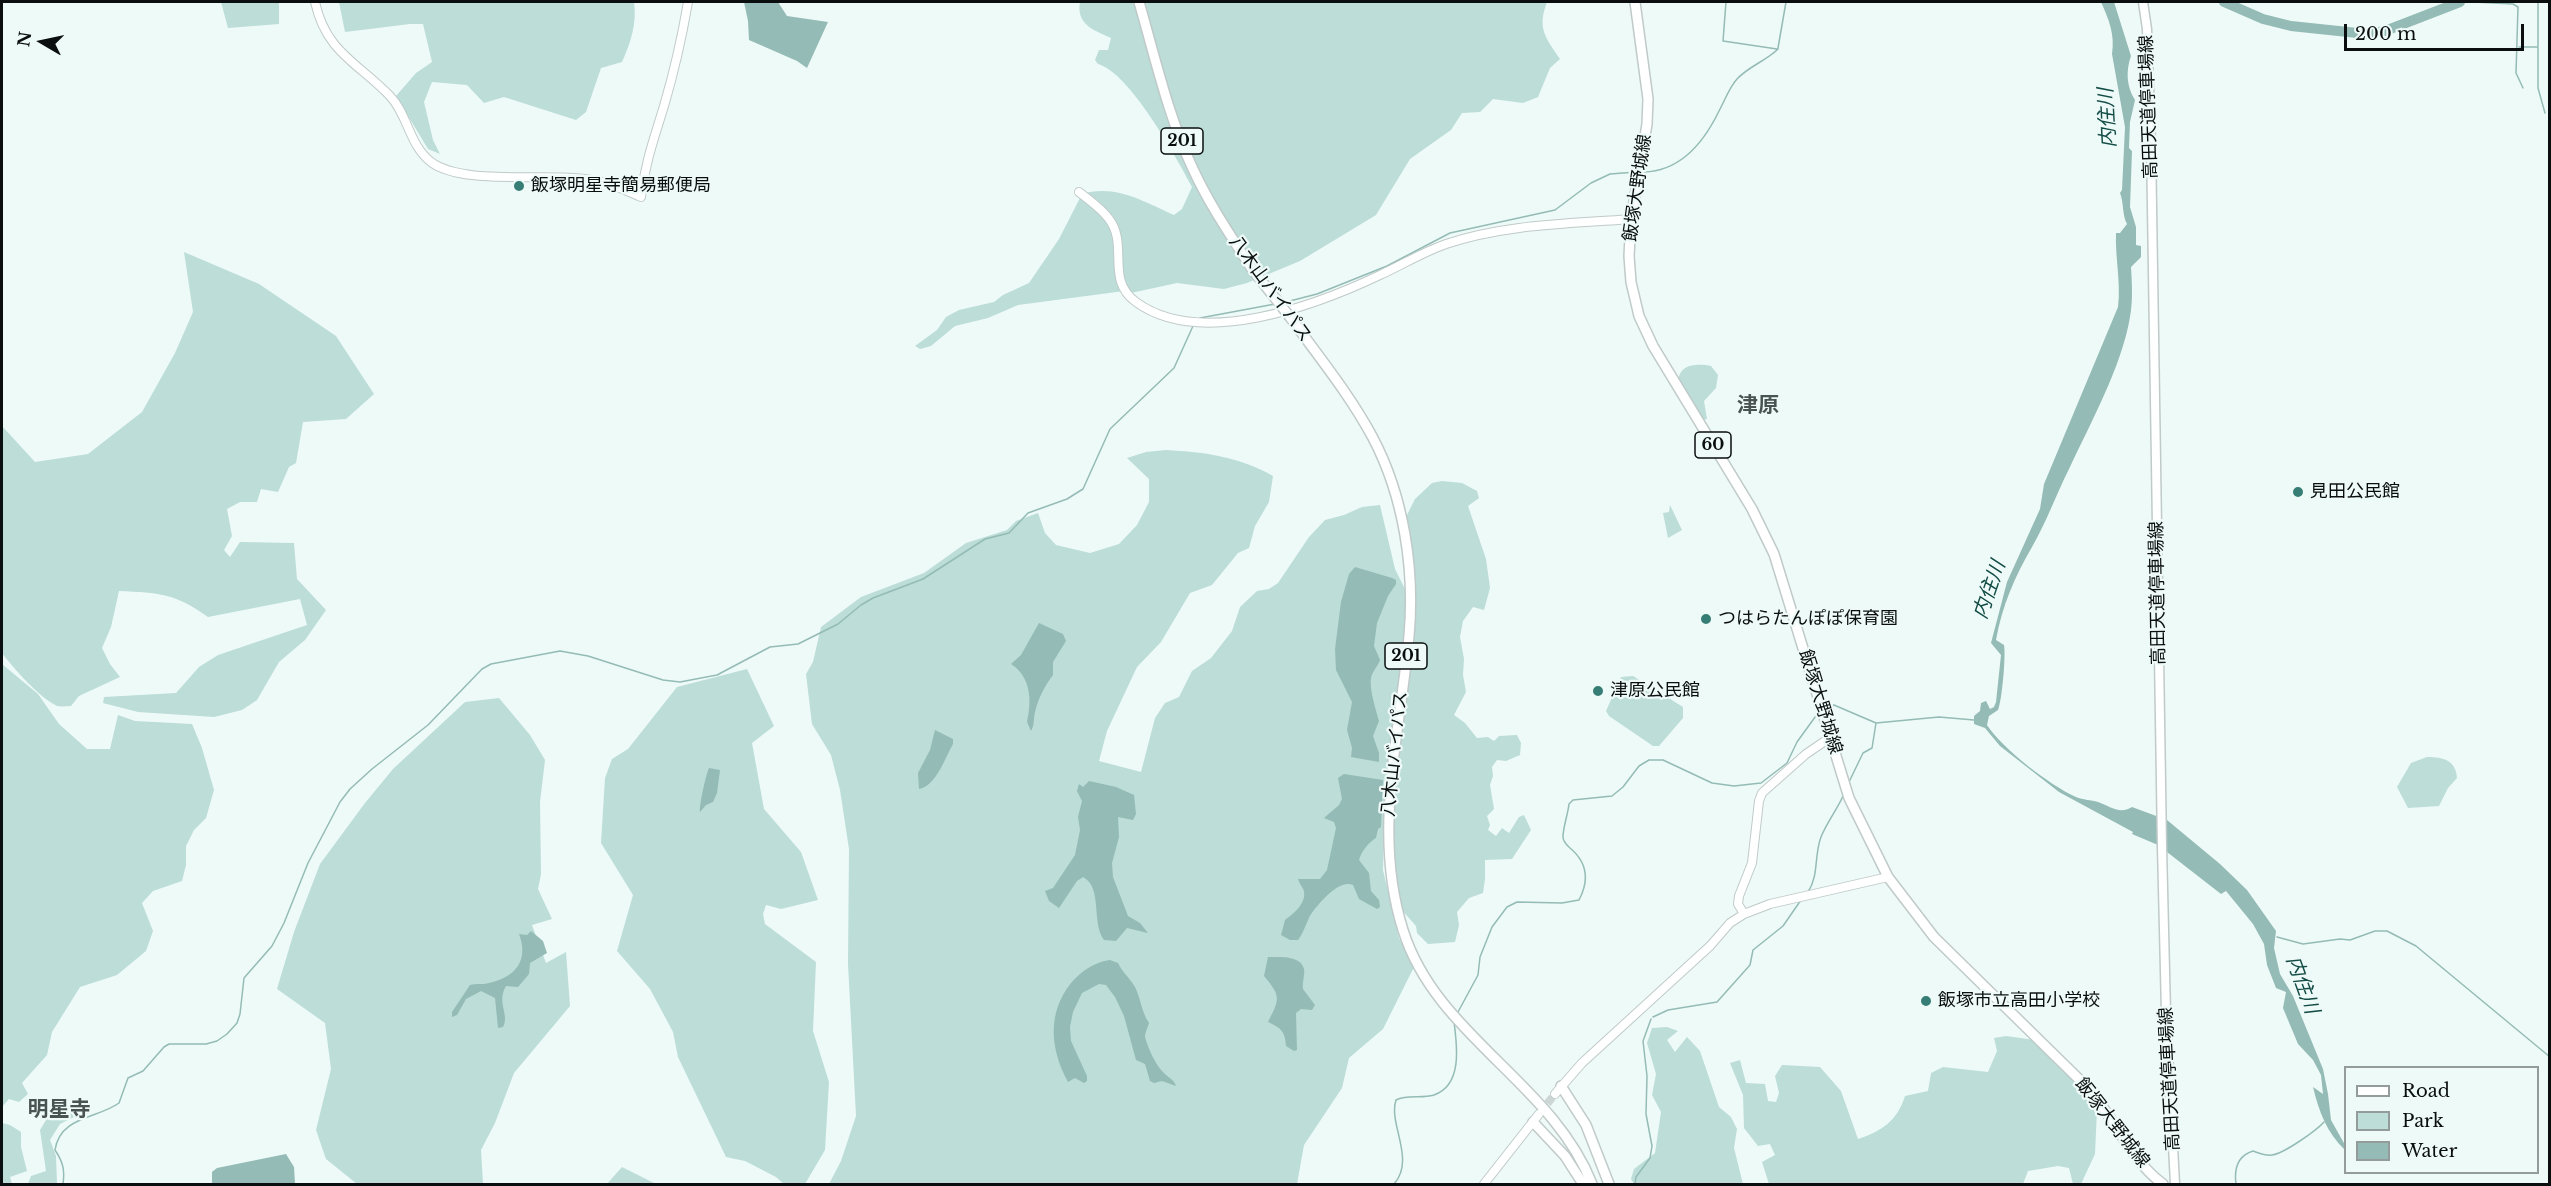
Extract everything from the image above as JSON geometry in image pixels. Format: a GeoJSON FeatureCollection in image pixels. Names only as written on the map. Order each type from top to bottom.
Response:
{"type":"FeatureCollection","features":[{"type":"Feature","properties":{"kind":"main road","name":"八木山バイパス"},"geometry":{"type":"LineString","coordinates":[[1139,2],[1172,115],[1192,168],[1216,214],[1252,269],[1353,404],[1373,438],[1388,471],[1404,532],[1410,597],[1409,635],[1387,828],[1388,862],[1394,902],[1404,933],[1432,990],[1467,1032],[1542,1104],[1566,1135],[1592,1185]]}},
{"type":"Feature","properties":{"kind":"main road","name":"飯塚大野城線"},"geometry":{"type":"LineString","coordinates":[[1635,2],[1648,99],[1647,123],[1631,219],[1629,265],[1639,316],[1653,346],[1751,508],[1774,554],[1849,798],[1888,877],[1934,937],[2089,1089],[2104,1107],[2140,1161],[2163,1185]]}},
{"type":"Feature","properties":{"kind":"main road","name":"高田天道停車場線"},"geometry":{"type":"LineString","coordinates":[[2143,2],[2150,95],[2162,847],[2166,1013],[2175,1185]]}},
{"type":"Feature","properties":{"kind":"main road"},"geometry":{"type":"LineString","coordinates":[[1558,1090],[1586,1125],[1609,1185]]}},
{"type":"Feature","properties":{"kind":"main road"},"geometry":{"type":"LineString","coordinates":[[1533,1122],[1565,1156],[1583,1185]]}},
{"type":"Feature","properties":{"kind":"street"},"geometry":{"type":"LineString","coordinates":[[315,2],[318,18],[328,39],[391,97],[419,150],[437,166],[469,174],[548,176],[599,181],[641,197],[645,164],[667,94],[688,2]]}},
{"type":"Feature","properties":{"kind":"street"},"geometry":{"type":"LineString","coordinates":[[1078,192],[1109,218],[1114,228],[1120,282],[1130,297],[1137,303],[1163,315],[1201,323],[1260,316],[1297,308],[1378,277],[1445,244],[1486,234],[1535,225],[1631,219]]}},
{"type":"Feature","properties":{"kind":"street"},"geometry":{"type":"LineString","coordinates":[[1744,914],[1738,904],[1739,896],[1752,863],[1759,801],[1762,793],[1806,754],[1831,737]]}},
{"type":"Feature","properties":{"kind":"street"},"geometry":{"type":"LineString","coordinates":[[1558,1090],[1582,1063],[1710,946],[1730,923],[1744,914],[1800,897],[1888,877]]}},
{"type":"Feature","properties":{"kind":"street"},"geometry":{"type":"LineString","coordinates":[[1484,1185],[1539,1114]]}},
{"type":"Feature","properties":{"kind":"green space"},"geometry":{"type":"Polygon","coordinates":[[[221,2],[279,2],[279,24],[228,28],[221,2]]]}},
{"type":"Feature","properties":{"kind":"green space"},"geometry":{"type":"Polygon","coordinates":[[[339,2],[634,2],[635,17],[631,40],[622,62],[601,68],[586,112],[576,120],[504,97],[484,103],[467,85],[432,82],[424,102],[433,140],[440,154],[428,149],[396,96],[416,73],[432,62],[423,24],[345,32],[339,2]]]}},
{"type":"Feature","properties":{"kind":"green space"},"geometry":{"type":"Polygon","coordinates":[[[1080,2],[1547,2],[1543,19],[1544,32],[1560,59],[1550,68],[1538,97],[1523,103],[1493,99],[1480,112],[1462,113],[1451,130],[1410,159],[1376,215],[1300,261],[1247,283],[1224,289],[1177,283],[1131,293],[1124,291],[1018,305],[988,318],[955,326],[931,346],[920,349],[915,346],[937,330],[946,317],[959,310],[994,302],[1003,295],[1029,283],[1059,239],[1082,194],[1094,191],[1118,193],[1141,200],[1174,215],[1182,209],[1192,187],[1164,137],[1137,99],[1110,70],[1095,60],[1099,50],[1108,50],[1111,38],[1092,29],[1083,21],[1079,10],[1080,2]]]}},
{"type":"Feature","properties":{"kind":"green space"},"geometry":{"type":"Polygon","coordinates":[[[184,252],[259,284],[336,336],[374,394],[346,419],[303,422],[296,463],[289,467],[278,492],[261,489],[257,502],[240,502],[227,509],[232,536],[224,550],[230,557],[240,542],[294,543],[297,579],[326,610],[305,640],[279,662],[257,700],[242,710],[214,717],[138,712],[103,703],[104,697],[176,693],[199,667],[218,655],[307,625],[300,599],[208,617],[186,603],[166,596],[119,591],[111,627],[102,648],[120,677],[79,696],[71,706],[57,706],[35,689],[2,653],[2,426],[35,462],[88,454],[142,412],[175,353],[193,312],[184,252]]]}},
{"type":"Feature","properties":{"kind":"green space"},"geometry":{"type":"Polygon","coordinates":[[[1711,366],[1718,375],[1716,388],[1704,401],[1707,419],[1703,420],[1678,380],[1684,368],[1711,366]]]}},
{"type":"Feature","properties":{"kind":"green space"},"geometry":{"type":"Polygon","coordinates":[[[1166,450],[1195,452],[1235,460],[1273,476],[1269,502],[1255,526],[1249,548],[1238,553],[1212,585],[1190,593],[1161,642],[1137,667],[1107,731],[1099,761],[1141,772],[1155,718],[1165,703],[1179,697],[1192,671],[1211,658],[1232,631],[1240,607],[1257,591],[1269,589],[1278,583],[1309,537],[1325,520],[1362,507],[1380,505],[1395,569],[1406,591],[1404,644],[1385,794],[1383,870],[1399,938],[1414,967],[1383,1029],[1349,1058],[1342,1088],[1304,1145],[1297,1184],[829,1184],[841,1161],[856,1116],[848,964],[849,849],[840,790],[831,755],[812,724],[806,674],[813,662],[821,627],[861,597],[924,573],[966,543],[1007,530],[1016,521],[1038,513],[1045,533],[1056,545],[1090,553],[1119,544],[1137,525],[1149,502],[1149,479],[1127,458],[1146,452],[1166,450]]]}},
{"type":"Feature","properties":{"kind":"green space"},"geometry":{"type":"Polygon","coordinates":[[[1442,481],[1462,483],[1477,491],[1479,498],[1468,506],[1486,559],[1490,588],[1484,610],[1473,607],[1463,621],[1460,637],[1466,692],[1454,715],[1465,723],[1477,738],[1488,737],[1494,741],[1499,736],[1517,735],[1521,743],[1520,755],[1506,761],[1497,760],[1492,767],[1493,776],[1490,785],[1494,809],[1487,816],[1490,825],[1488,830],[1496,836],[1502,828],[1509,833],[1519,817],[1524,815],[1531,830],[1512,859],[1485,860],[1483,893],[1469,898],[1457,912],[1459,925],[1455,942],[1428,944],[1417,933],[1416,926],[1401,909],[1397,892],[1391,827],[1414,582],[1406,517],[1415,499],[1432,483],[1442,481]]]}},
{"type":"Feature","properties":{"kind":"green space"},"geometry":{"type":"Polygon","coordinates":[[[1670,505],[1682,530],[1668,538],[1663,513],[1669,512],[1670,505]]]}},
{"type":"Feature","properties":{"kind":"green space"},"geometry":{"type":"Polygon","coordinates":[[[2,664],[38,694],[59,724],[87,749],[110,749],[118,715],[135,721],[192,724],[202,748],[214,790],[206,818],[194,830],[186,846],[186,865],[182,881],[153,891],[142,903],[153,931],[146,951],[117,975],[80,987],[52,1032],[47,1055],[22,1083],[28,1094],[19,1102],[9,1099],[2,1107],[2,664]]]}},
{"type":"Feature","properties":{"kind":"green space"},"geometry":{"type":"Polygon","coordinates":[[[747,669],[774,726],[752,743],[764,809],[801,852],[818,900],[781,909],[766,905],[763,914],[765,924],[816,962],[813,1031],[829,1082],[825,1150],[805,1184],[784,1184],[776,1177],[745,1161],[726,1157],[678,1057],[673,1032],[650,989],[617,951],[633,895],[601,843],[605,778],[612,759],[628,749],[677,687],[747,669]]]}},
{"type":"Feature","properties":{"kind":"green space"},"geometry":{"type":"Polygon","coordinates":[[[1633,676],[1683,707],[1683,718],[1659,746],[1653,746],[1609,716],[1606,711],[1621,677],[1633,676]]]}},
{"type":"Feature","properties":{"kind":"green space"},"geometry":{"type":"Polygon","coordinates":[[[499,698],[530,735],[545,760],[540,802],[541,874],[538,889],[552,919],[532,925],[546,963],[566,952],[570,1006],[514,1073],[495,1123],[481,1150],[483,1184],[357,1184],[326,1159],[316,1130],[331,1069],[325,1023],[277,989],[294,932],[320,864],[365,803],[393,769],[465,702],[499,698]]]}},
{"type":"Feature","properties":{"kind":"green space"},"geometry":{"type":"Polygon","coordinates":[[[2427,757],[2451,763],[2457,778],[2448,788],[2439,806],[2408,808],[2397,787],[2411,763],[2427,757]]]}},
{"type":"Feature","properties":{"kind":"green space"},"geometry":{"type":"Polygon","coordinates":[[[1667,1027],[1678,1031],[1667,1040],[1675,1052],[1687,1037],[1700,1051],[1719,1107],[1731,1117],[1737,1129],[1734,1148],[1743,1184],[1634,1184],[1631,1179],[1634,1169],[1655,1153],[1661,1112],[1652,1095],[1656,1074],[1647,1043],[1652,1028],[1667,1027]]]}},
{"type":"Feature","properties":{"kind":"green space"},"geometry":{"type":"Polygon","coordinates":[[[2006,1036],[2035,1040],[2097,1109],[2095,1154],[2081,1184],[2073,1184],[2069,1168],[2058,1166],[2028,1171],[2023,1184],[1769,1184],[1762,1162],[1775,1155],[1770,1144],[1758,1146],[1744,1128],[1743,1095],[1730,1063],[1740,1060],[1746,1083],[1765,1084],[1768,1101],[1776,1102],[1779,1093],[1775,1076],[1782,1065],[1820,1067],[1841,1091],[1858,1139],[1888,1124],[1898,1112],[1905,1096],[1928,1091],[1931,1073],[1943,1067],[1988,1072],[1997,1051],[1994,1038],[2006,1036]]]}},
{"type":"Feature","properties":{"kind":"green space"},"geometry":{"type":"Polygon","coordinates":[[[88,1110],[60,1124],[50,1140],[56,1156],[57,1184],[28,1184],[31,1176],[46,1171],[40,1130],[49,1115],[88,1110]]]}},
{"type":"Feature","properties":{"kind":"green space"},"geometry":{"type":"Polygon","coordinates":[[[2,1123],[21,1132],[21,1147],[27,1171],[10,1177],[12,1184],[2,1184],[2,1123]]]}},
{"type":"Feature","properties":{"kind":"green space"},"geometry":{"type":"Polygon","coordinates":[[[622,1167],[656,1184],[607,1184],[622,1167]]]}},
{"type":"Feature","properties":{"kind":"water"},"geometry":{"type":"Polygon","coordinates":[[[744,2],[778,2],[787,16],[828,22],[807,68],[797,61],[749,40],[744,2]]]}},
{"type":"Feature","properties":{"kind":"water"},"geometry":{"type":"Polygon","coordinates":[[[2101,2],[2114,2],[2131,56],[2128,78],[2135,100],[2130,122],[2129,148],[2132,151],[2130,207],[2136,227],[2136,245],[2141,246],[2141,257],[2131,267],[2130,317],[2113,375],[2006,603],[1996,640],[2004,645],[2001,697],[1998,710],[1989,716],[1987,725],[2015,755],[2065,791],[2079,798],[2115,809],[2123,810],[2132,807],[2167,820],[2247,890],[2276,931],[2274,948],[2280,974],[2293,996],[2323,1069],[2331,1120],[2344,1143],[2344,1149],[2333,1136],[2321,1113],[2313,1087],[2323,1094],[2321,1075],[2313,1060],[2298,1044],[2283,1008],[2286,992],[2276,988],[2267,965],[2264,944],[2253,924],[2226,891],[2221,894],[2158,845],[2132,834],[2133,832],[2059,792],[2000,746],[1985,728],[1974,724],[1974,716],[1980,711],[1981,703],[1986,701],[1990,709],[1996,702],[2001,655],[1991,643],[2007,582],[2040,509],[2044,484],[2118,307],[2116,233],[2120,233],[2127,224],[2120,193],[2125,127],[2112,54],[2112,34],[2101,2]]]}},
{"type":"Feature","properties":{"kind":"water"},"geometry":{"type":"Polygon","coordinates":[[[1355,567],[1396,580],[1377,623],[1374,646],[1380,660],[1371,678],[1372,694],[1379,721],[1373,736],[1379,753],[1379,762],[1351,757],[1352,748],[1347,730],[1352,702],[1336,670],[1335,649],[1341,602],[1349,574],[1355,567]]]}},
{"type":"Feature","properties":{"kind":"water"},"geometry":{"type":"Polygon","coordinates":[[[1039,623],[1063,634],[1066,641],[1053,662],[1053,675],[1038,702],[1031,731],[1027,722],[1029,697],[1026,682],[1018,669],[1011,664],[1021,655],[1039,623]]]}},
{"type":"Feature","properties":{"kind":"water"},"geometry":{"type":"Polygon","coordinates":[[[935,730],[953,739],[953,744],[935,777],[925,787],[919,789],[918,773],[930,750],[935,730]]]}},
{"type":"Feature","properties":{"kind":"water"},"geometry":{"type":"Polygon","coordinates":[[[709,768],[720,770],[717,793],[713,802],[706,805],[700,812],[703,790],[709,768]]]}},
{"type":"Feature","properties":{"kind":"water"},"geometry":{"type":"Polygon","coordinates":[[[1344,774],[1383,780],[1381,827],[1378,829],[1376,838],[1359,860],[1369,873],[1371,891],[1379,900],[1380,907],[1377,909],[1359,899],[1353,885],[1343,885],[1332,892],[1314,910],[1298,940],[1290,940],[1281,935],[1285,920],[1303,901],[1304,890],[1298,879],[1320,879],[1327,870],[1336,828],[1334,822],[1324,818],[1339,805],[1342,799],[1338,778],[1344,774]]]}},
{"type":"Feature","properties":{"kind":"water"},"geometry":{"type":"Polygon","coordinates":[[[1089,781],[1116,787],[1134,795],[1136,814],[1133,820],[1118,817],[1119,837],[1112,863],[1113,877],[1128,916],[1140,923],[1148,933],[1127,928],[1116,941],[1104,940],[1098,924],[1093,889],[1083,877],[1077,881],[1059,908],[1049,901],[1045,891],[1053,888],[1075,855],[1080,830],[1078,817],[1082,801],[1077,791],[1079,784],[1083,787],[1089,781]]]}},
{"type":"Feature","properties":{"kind":"water"},"geometry":{"type":"Polygon","coordinates":[[[531,931],[543,941],[547,953],[530,963],[529,974],[518,987],[506,986],[502,998],[505,1017],[503,1027],[498,1028],[495,998],[481,991],[466,999],[457,1015],[452,1017],[452,1012],[470,985],[487,984],[513,972],[521,959],[522,943],[519,934],[527,935],[531,931]]]}},
{"type":"Feature","properties":{"kind":"water"},"geometry":{"type":"Polygon","coordinates":[[[1268,957],[1294,959],[1302,964],[1303,989],[1315,1005],[1312,1010],[1301,1009],[1296,1013],[1297,1050],[1294,1051],[1286,1046],[1282,1031],[1268,1022],[1277,999],[1274,989],[1264,976],[1268,957]]]}},
{"type":"Feature","properties":{"kind":"water"},"geometry":{"type":"Polygon","coordinates":[[[1110,960],[1118,963],[1135,987],[1149,1023],[1145,1037],[1150,1051],[1160,1069],[1176,1086],[1162,1081],[1154,1083],[1150,1081],[1145,1064],[1136,1060],[1124,1016],[1115,997],[1106,985],[1099,984],[1082,993],[1073,1012],[1070,1027],[1071,1041],[1087,1076],[1087,1081],[1084,1083],[1075,1078],[1068,1082],[1055,1044],[1054,1031],[1058,1006],[1071,983],[1079,975],[1094,965],[1110,960]]]}},
{"type":"Feature","properties":{"kind":"water"},"geometry":{"type":"Polygon","coordinates":[[[286,1154],[294,1167],[295,1184],[212,1184],[212,1172],[217,1168],[286,1154]]]}},
{"type":"Feature","properties":{"kind":"waterway"},"geometry":{"type":"LineString","coordinates":[[1726,2],[1723,41],[1777,49]]}},
{"type":"Feature","properties":{"kind":"waterway"},"geometry":{"type":"LineString","coordinates":[[1778,48],[1786,2]]}},
{"type":"Feature","properties":{"kind":"waterway"},"geometry":{"type":"LineString","coordinates":[[2224,2],[2263,19],[2291,26],[2367,34],[2385,31],[2460,2]]}},
{"type":"Feature","properties":{"kind":"waterway"},"geometry":{"type":"LineString","coordinates":[[2473,2],[2513,4],[2518,7],[2516,73],[2523,88]]}},
{"type":"Feature","properties":{"kind":"waterway"},"geometry":{"type":"LineString","coordinates":[[2538,2],[2538,46]]}},
{"type":"Feature","properties":{"kind":"waterway"},"geometry":{"type":"LineString","coordinates":[[2519,47],[2538,47],[2538,88],[2545,113]]}},
{"type":"Feature","properties":{"kind":"waterway"},"geometry":{"type":"LineString","coordinates":[[1644,172],[1669,166],[1690,153],[1713,122],[1737,79],[1778,49]]}},
{"type":"Feature","properties":{"kind":"waterway"},"geometry":{"type":"LineString","coordinates":[[1282,303],[1317,294],[1387,266],[1450,233],[1555,210],[1591,183],[1610,174],[1636,172]]}},
{"type":"Feature","properties":{"kind":"waterway"},"geometry":{"type":"LineString","coordinates":[[1200,318],[1275,304]]}},
{"type":"Feature","properties":{"kind":"waterway"},"geometry":{"type":"LineString","coordinates":[[63,1184],[63,1166],[55,1150],[58,1139],[64,1131],[72,1124],[119,1103],[128,1078],[143,1071],[164,1047],[169,1044],[206,1044],[217,1041],[237,1023],[244,978],[272,946],[284,923],[308,863],[340,802],[350,789],[372,769],[428,725],[482,669],[491,664],[560,651],[588,656],[663,680],[680,682],[717,675],[770,647],[798,644],[838,624],[873,598],[923,579],[985,539],[1009,533],[1028,513],[1067,499],[1083,489],[1110,429],[1174,368],[1193,326]]}},
{"type":"Feature","properties":{"kind":"waterway"},"geometry":{"type":"LineString","coordinates":[[1825,710],[1834,705],[1876,723],[1939,717],[1974,720]]}},
{"type":"Feature","properties":{"kind":"waterway"},"geometry":{"type":"LineString","coordinates":[[1458,1012],[1478,975],[1480,957],[1492,927],[1507,907],[1517,902],[1562,903],[1579,900],[1584,886],[1585,872],[1580,860],[1565,843],[1563,837],[1569,804],[1573,800],[1612,796],[1623,787],[1639,766],[1649,760],[1663,760],[1712,783],[1734,786],[1761,783],[1787,763],[1797,742],[1818,713]]}},
{"type":"Feature","properties":{"kind":"waterway"},"geometry":{"type":"LineString","coordinates":[[1849,782],[1863,753],[1872,748],[1876,723]]}},
{"type":"Feature","properties":{"kind":"waterway"},"geometry":{"type":"LineString","coordinates":[[1808,892],[1814,879],[1821,837],[1844,794]]}},
{"type":"Feature","properties":{"kind":"waterway"},"geometry":{"type":"LineString","coordinates":[[1653,1017],[1668,1010],[1717,1002],[1750,965],[1753,950],[1783,926],[1801,900]]}},
{"type":"Feature","properties":{"kind":"waterway","name":"内住川"},"geometry":{"type":"LineString","coordinates":[[2277,937],[2303,944],[2340,939],[2350,940],[2375,931],[2387,931],[2416,946],[2550,1057]]}},
{"type":"Feature","properties":{"kind":"waterway"},"geometry":{"type":"LineString","coordinates":[[1635,1184],[1636,1177],[1650,1158],[1652,1146],[1646,1114],[1647,1076],[1643,1041],[1651,1019]]}},
{"type":"Feature","properties":{"kind":"waterway"},"geometry":{"type":"LineString","coordinates":[[1394,1184],[1400,1174],[1402,1164],[1395,1120],[1396,1100],[1405,1097],[1434,1095],[1450,1083],[1454,1074],[1457,1053],[1454,1022]]}},
{"type":"Feature","properties":{"kind":"waterway"},"geometry":{"type":"LineString","coordinates":[[2236,1184],[2236,1168],[2243,1156],[2253,1151],[2267,1155],[2277,1154],[2299,1142],[2324,1122]]}},
{"type":"Feature","properties":{"kind":"tunnel"},"geometry":{"type":"LineString","coordinates":[[1540,1113],[1555,1094]]}},
{"type":"Feature","properties":{"kind":"place","name":"飯塚明星寺簡易郵便局"},"geometry":{"type":"Point","coordinates":[519,186]}},
{"type":"Feature","properties":{"kind":"place","name":"見田公民館"},"geometry":{"type":"Point","coordinates":[2298,492]}},
{"type":"Feature","properties":{"kind":"place","name":"つはらたんぽぽ保育園"},"geometry":{"type":"Point","coordinates":[1706,619]}},
{"type":"Feature","properties":{"kind":"place","name":"津原公民館"},"geometry":{"type":"Point","coordinates":[1598,691]}},
{"type":"Feature","properties":{"kind":"place","name":"飯塚市立高田小学校"},"geometry":{"type":"Point","coordinates":[1926,1001]}},
{"type":"Feature","properties":{"kind":"district","name":"津原"},"geometry":{"type":"Point","coordinates":[1758,406]}},
{"type":"Feature","properties":{"kind":"district","name":"明星寺"},"geometry":{"type":"Point","coordinates":[59,1110]}}]}
